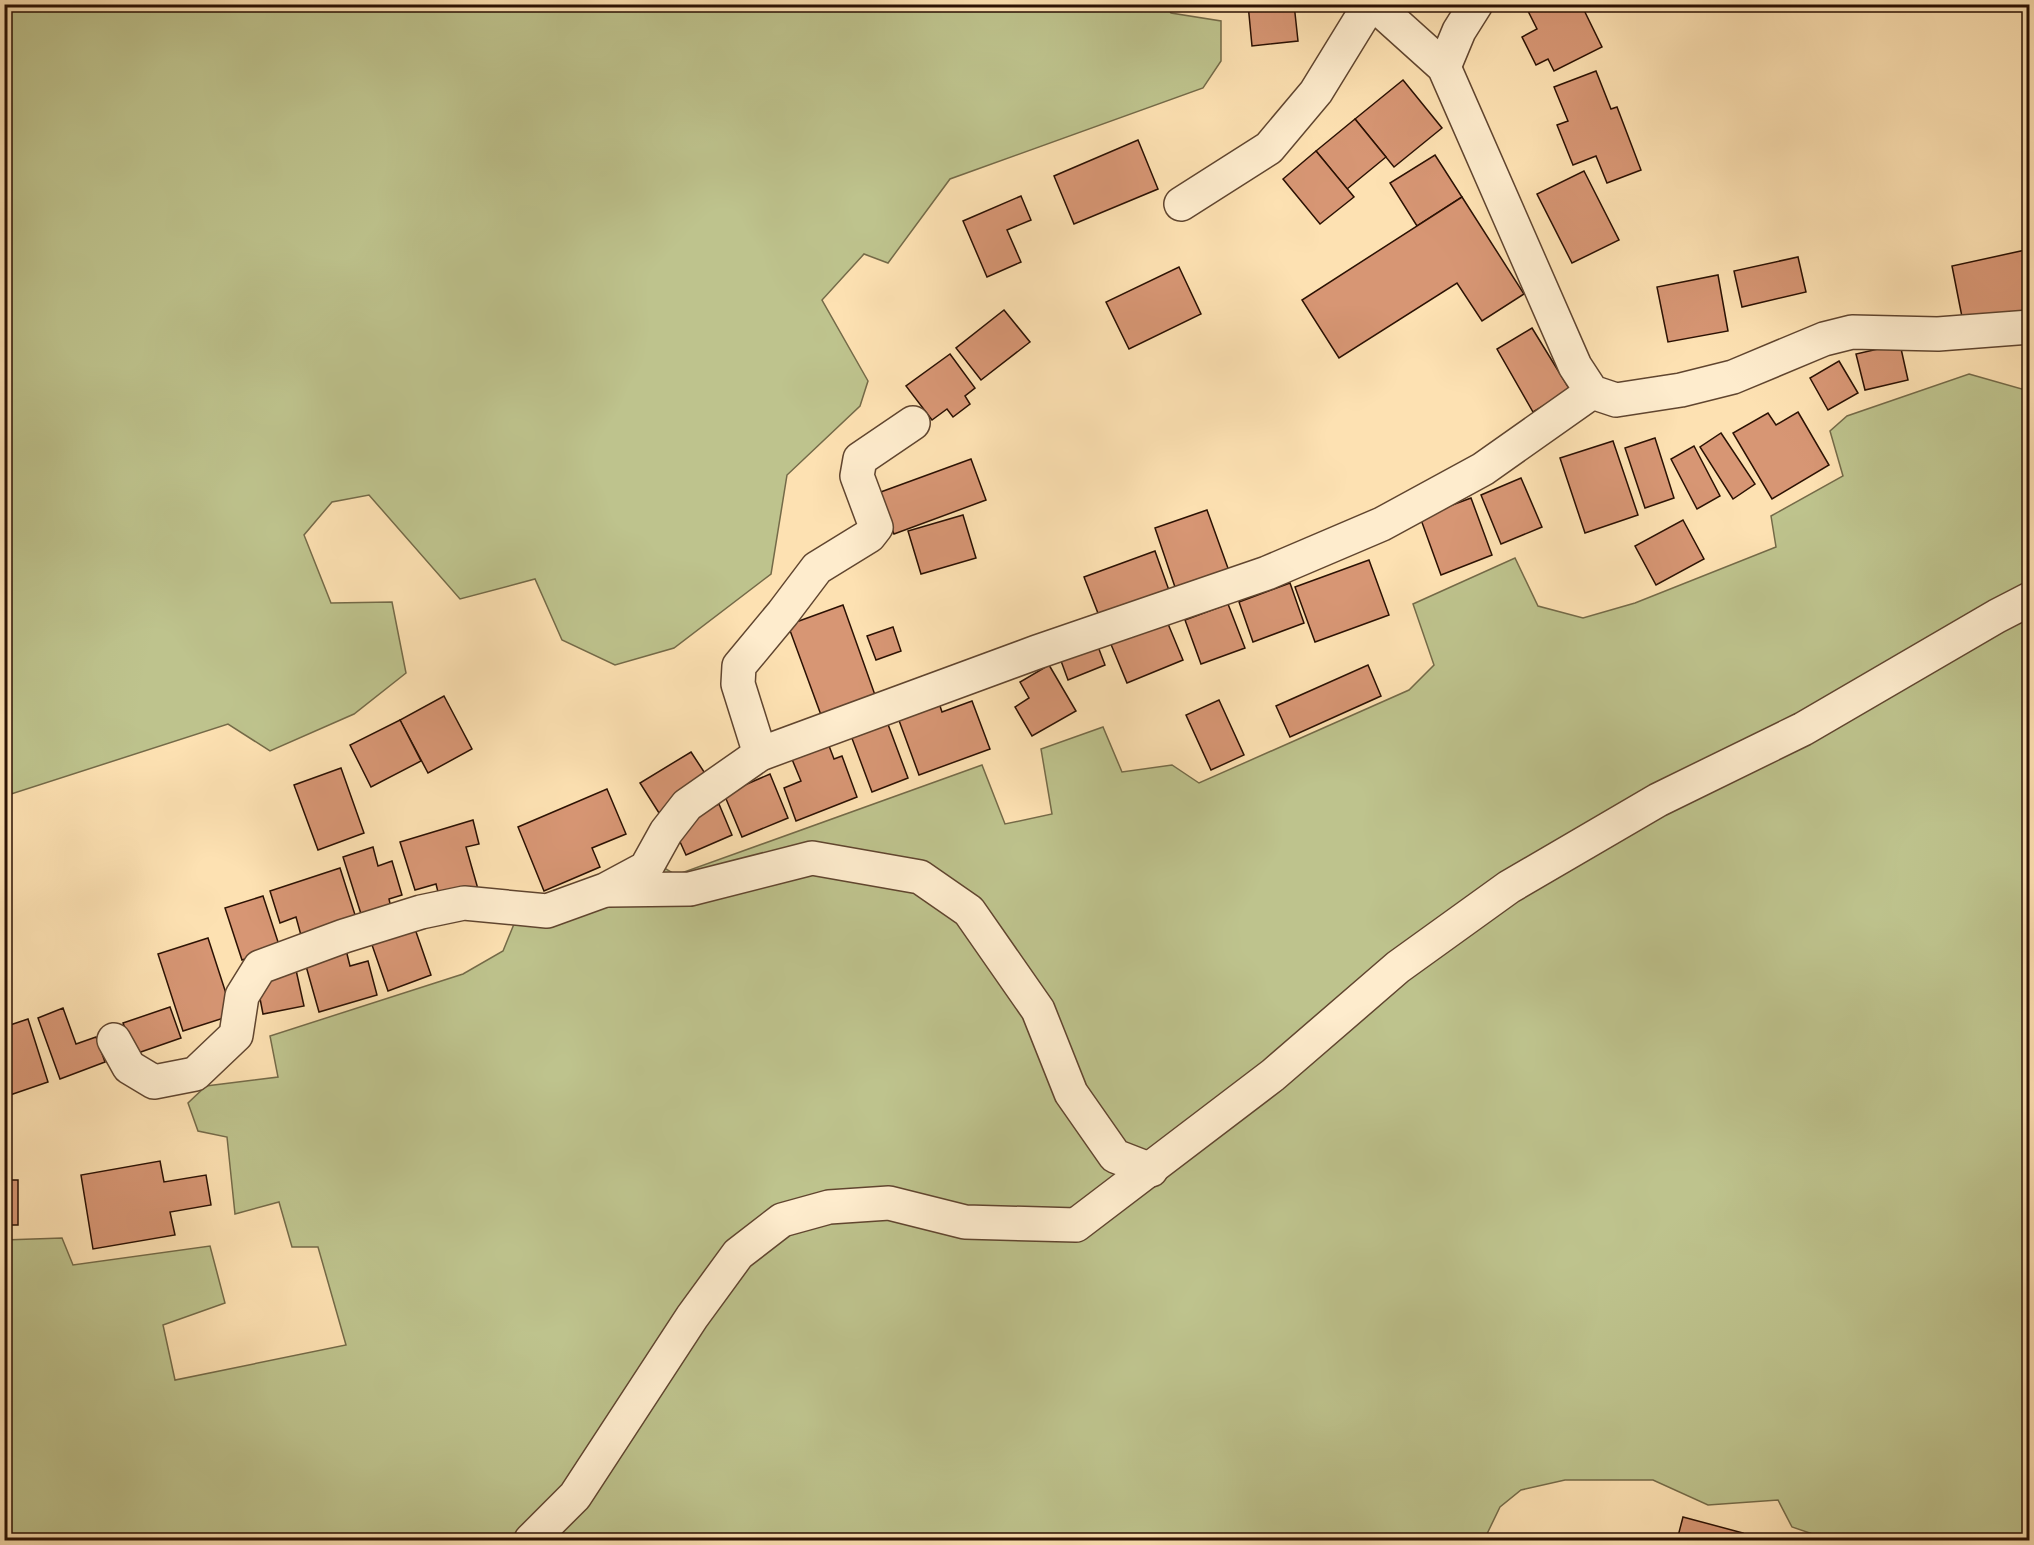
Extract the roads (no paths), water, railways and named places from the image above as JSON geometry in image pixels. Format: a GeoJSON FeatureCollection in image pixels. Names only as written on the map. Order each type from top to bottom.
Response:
{"type":"FeatureCollection","features":[{"type":"Feature","properties":{"kind":"street"},"geometry":{"type":"LineString","coordinates":[[1181,204],[1269,147],[1316,92],[1372,4],[1444,67],[1575,366],[1592,392],[1616,399],[1681,390],[1733,377],[1824,339],[1852,332],[1938,334],[2030,327]]}},
{"type":"Feature","properties":{"kind":"street"},"geometry":{"type":"LineString","coordinates":[[1444,67],[1459,31],[1476,4]]}},
{"type":"Feature","properties":{"kind":"street"},"geometry":{"type":"LineString","coordinates":[[114,1040],[129,1067],[154,1082],[195,1074],[236,1035],[242,996],[260,967],[344,936],[421,912],[464,903],[547,911],[605,890],[646,868],[666,832],[687,806],[760,754],[1037,652],[1267,573],[1382,524],[1484,469],[1592,392]]}},
{"type":"Feature","properties":{"kind":"street"},"geometry":{"type":"LineString","coordinates":[[760,754],[738,684],[739,666],[817,568],[869,536],[876,526],[857,476],[860,459],[912,423]]}},
{"type":"Feature","properties":{"kind":"street"},"geometry":{"type":"LineString","coordinates":[[531,1540],[575,1496],[692,1317],[738,1254],[782,1220],[830,1207],[889,1203],[965,1222],[1076,1225],[1273,1076],[1398,967],[1509,887],[1658,800],[1803,729],[2030,599]]}},
{"type":"Feature","properties":{"kind":"street"},"geometry":{"type":"LineString","coordinates":[[605,890],[690,889],[812,858],[920,877],[969,911],[1038,1010],[1071,1093],[1115,1156],[1151,1170]]}}]}
